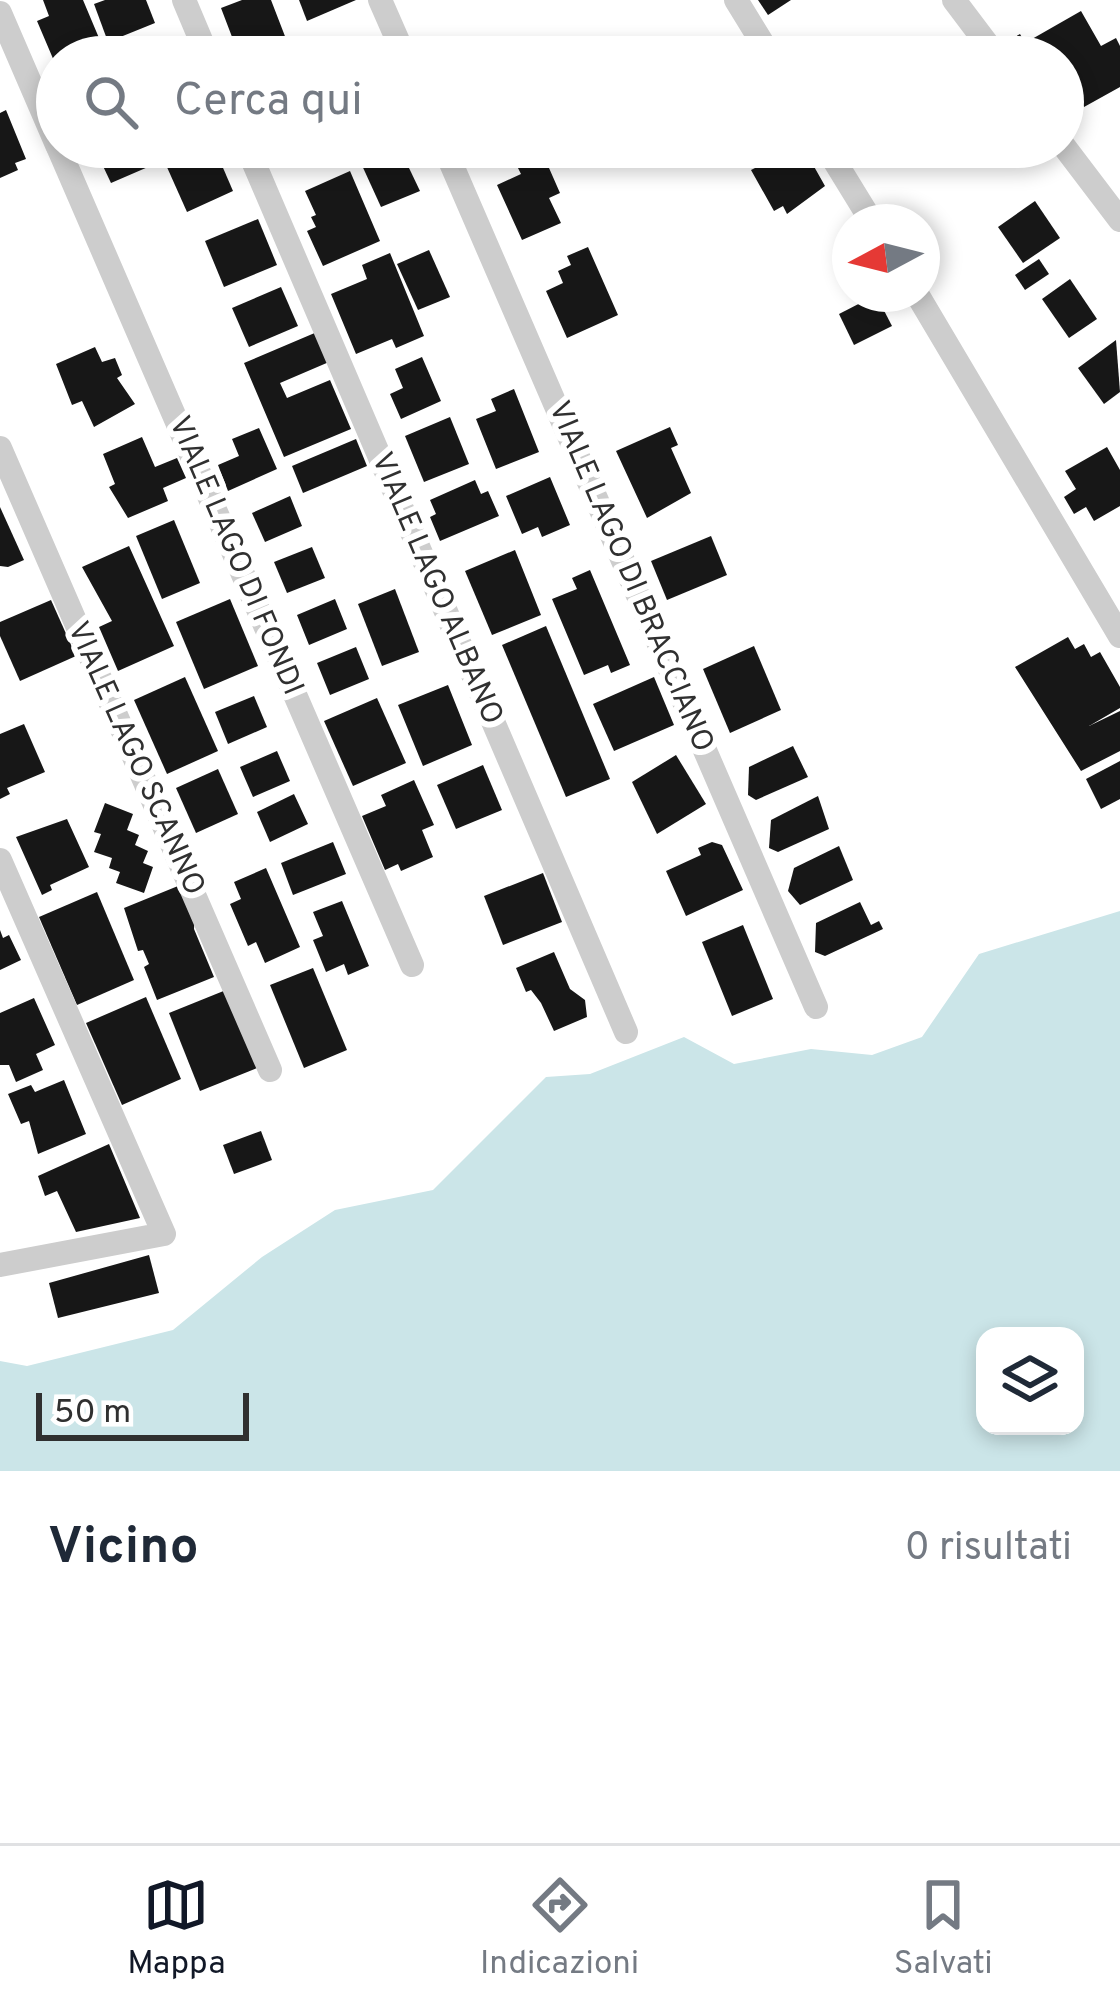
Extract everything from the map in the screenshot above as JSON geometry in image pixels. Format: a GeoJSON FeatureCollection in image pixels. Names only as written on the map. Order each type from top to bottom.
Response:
{"type":"FeatureCollection","features":[{"type":"Feature","properties":{"kind":"street"},"geometry":{"type":"LineString","coordinates":[[184,0],[199,36]]}},
{"type":"Feature","properties":{"kind":"street"},"geometry":{"type":"LineString","coordinates":[[380,0],[396,36]]}},
{"type":"Feature","properties":{"kind":"street"},"geometry":{"type":"LineString","coordinates":[[736,0],[758,36]]}},
{"type":"Feature","properties":{"kind":"street"},"geometry":{"type":"LineString","coordinates":[[954,0],[981,36]]}},
{"type":"Feature","properties":{"kind":"street","name":"VIALE LAGO DI FONDI"},"geometry":{"type":"LineString","coordinates":[[0,13],[36,96]]}},
{"type":"Feature","properties":{"kind":"street","name":"VIALE LAGO DI FONDI"},"geometry":{"type":"LineString","coordinates":[[68,168],[412,965]]}},
{"type":"Feature","properties":{"kind":"street","name":"VIALE LAGO ALBANO"},"geometry":{"type":"LineString","coordinates":[[256,168],[626,1032]]}},
{"type":"Feature","properties":{"kind":"street","name":"VIALE LAGO DI BRACCIANO"},"geometry":{"type":"LineString","coordinates":[[453,168],[817,1007]]}},
{"type":"Feature","properties":{"kind":"street"},"geometry":{"type":"LineString","coordinates":[[839,168],[861,204]]}},
{"type":"Feature","properties":{"kind":"street"},"geometry":{"type":"LineString","coordinates":[[1081,168],[1118,215]]}},
{"type":"Feature","properties":{"kind":"street"},"geometry":{"type":"LineString","coordinates":[[927,312],[1120,636]]}},
{"type":"Feature","properties":{"kind":"street","name":"VIALE LAGO SCANNO"},"geometry":{"type":"LineString","coordinates":[[0,448],[270,1070]]}},
{"type":"Feature","properties":{"kind":"street"},"geometry":{"type":"LineString","coordinates":[[0,860],[164,1234],[0,1265]]}},
{"type":"Feature","properties":{"kind":"water"},"geometry":{"type":"Polygon","coordinates":[[[1120,911],[1120,1471],[0,1471],[0,1361],[27,1366],[173,1330],[262,1257],[335,1210],[433,1190],[546,1077],[590,1074],[684,1037],[734,1064],[811,1049],[872,1055],[922,1037],[979,954],[1120,911]]]}},
{"type":"Feature","properties":{"kind":"building"},"geometry":{"type":"Polygon","coordinates":[[[43,0],[83,0],[98,36],[43,36],[37,21],[49,16],[43,0]]]}},
{"type":"Feature","properties":{"kind":"building"},"geometry":{"type":"Polygon","coordinates":[[[146,0],[155,23],[123,36],[106,36],[94,4],[146,0]]]}},
{"type":"Feature","properties":{"kind":"building"},"geometry":{"type":"Polygon","coordinates":[[[242,0],[271,0],[285,36],[232,36],[221,8],[242,0]]]}},
{"type":"Feature","properties":{"kind":"building"},"geometry":{"type":"Polygon","coordinates":[[[299,0],[356,0],[307,21],[299,0]]]}},
{"type":"Feature","properties":{"kind":"building"},"geometry":{"type":"Polygon","coordinates":[[[758,0],[791,0],[768,15],[758,0]]]}},
{"type":"Feature","properties":{"kind":"building"},"geometry":{"type":"Polygon","coordinates":[[[1081,11],[1101,46],[1116,38],[1120,87],[1084,107],[1084,36],[1037,36],[1081,11]]]}},
{"type":"Feature","properties":{"kind":"building"},"geometry":{"type":"Polygon","coordinates":[[[6,110],[26,159],[15,163],[18,170],[0,178],[0,113],[6,110]]]}},
{"type":"Feature","properties":{"kind":"building"},"geometry":{"type":"Polygon","coordinates":[[[104,168],[146,168],[111,183],[104,168]]]}},
{"type":"Feature","properties":{"kind":"building"},"geometry":{"type":"Polygon","coordinates":[[[167,168],[223,168],[233,191],[187,212],[167,168]]]}},
{"type":"Feature","properties":{"kind":"building"},"geometry":{"type":"Polygon","coordinates":[[[363,168],[409,168],[420,191],[381,207],[363,168]]]}},
{"type":"Feature","properties":{"kind":"building"},"geometry":{"type":"Polygon","coordinates":[[[518,168],[549,168],[560,193],[549,198],[561,223],[522,240],[497,185],[521,174],[518,168]]]}},
{"type":"Feature","properties":{"kind":"building"},"geometry":{"type":"Polygon","coordinates":[[[815,168],[825,186],[787,214],[783,206],[774,211],[751,170],[815,168]]]}},
{"type":"Feature","properties":{"kind":"building"},"geometry":{"type":"Polygon","coordinates":[[[350,171],[380,241],[323,266],[307,231],[316,227],[311,217],[316,215],[305,191],[350,171]]]}},
{"type":"Feature","properties":{"kind":"building"},"geometry":{"type":"Polygon","coordinates":[[[1035,201],[1060,238],[1023,263],[998,227],[1035,201]]]}},
{"type":"Feature","properties":{"kind":"building"},"geometry":{"type":"Polygon","coordinates":[[[258,219],[277,265],[224,287],[205,241],[258,219]]]}},
{"type":"Feature","properties":{"kind":"building"},"geometry":{"type":"Polygon","coordinates":[[[588,247],[618,315],[567,338],[546,291],[563,283],[558,271],[571,265],[567,256],[588,247]]]}},
{"type":"Feature","properties":{"kind":"building"},"geometry":{"type":"Polygon","coordinates":[[[429,250],[450,297],[418,310],[397,264],[429,250]]]}},
{"type":"Feature","properties":{"kind":"building"},"geometry":{"type":"Polygon","coordinates":[[[390,253],[424,336],[396,348],[392,339],[356,354],[331,294],[367,279],[362,265],[390,253]]]}},
{"type":"Feature","properties":{"kind":"building"},"geometry":{"type":"Polygon","coordinates":[[[1039,259],[1049,274],[1025,290],[1015,275],[1039,259]]]}},
{"type":"Feature","properties":{"kind":"building"},"geometry":{"type":"Polygon","coordinates":[[[1070,279],[1097,319],[1069,338],[1042,299],[1070,279]]]}},
{"type":"Feature","properties":{"kind":"building"},"geometry":{"type":"Polygon","coordinates":[[[281,287],[298,326],[249,347],[232,308],[281,287]]]}},
{"type":"Feature","properties":{"kind":"building"},"geometry":{"type":"Polygon","coordinates":[[[885,312],[892,326],[854,345],[839,314],[885,312]]]}},
{"type":"Feature","properties":{"kind":"building"},"geometry":{"type":"Polygon","coordinates":[[[317,332],[329,362],[280,383],[287,398],[330,380],[351,429],[284,457],[244,363],[317,332]]]}},
{"type":"Feature","properties":{"kind":"building"},"geometry":{"type":"Polygon","coordinates":[[[1116,340],[1120,392],[1104,404],[1078,368],[1116,340]]]}},
{"type":"Feature","properties":{"kind":"building"},"geometry":{"type":"Polygon","coordinates":[[[95,347],[102,362],[115,358],[122,375],[117,378],[135,404],[94,427],[82,401],[72,405],[56,364],[95,347]]]}},
{"type":"Feature","properties":{"kind":"building"},"geometry":{"type":"Polygon","coordinates":[[[422,357],[441,401],[401,419],[390,394],[403,388],[395,369],[422,357]]]}},
{"type":"Feature","properties":{"kind":"building"},"geometry":{"type":"Polygon","coordinates":[[[514,389],[539,452],[496,469],[476,419],[496,411],[491,399],[514,389]]]}},
{"type":"Feature","properties":{"kind":"building"},"geometry":{"type":"Polygon","coordinates":[[[450,417],[469,464],[424,482],[405,436],[450,417]]]}},
{"type":"Feature","properties":{"kind":"building"},"geometry":{"type":"Polygon","coordinates":[[[670,427],[678,445],[671,448],[691,493],[647,518],[616,451],[670,427]]]}},
{"type":"Feature","properties":{"kind":"building"},"geometry":{"type":"Polygon","coordinates":[[[259,428],[277,469],[228,491],[218,465],[239,456],[232,439],[259,428]]]}},
{"type":"Feature","properties":{"kind":"building"},"geometry":{"type":"Polygon","coordinates":[[[142,437],[155,467],[177,458],[186,478],[163,488],[168,501],[128,518],[109,487],[115,484],[103,454],[142,437]]]}},
{"type":"Feature","properties":{"kind":"building"},"geometry":{"type":"Polygon","coordinates":[[[356,439],[367,466],[303,493],[292,466],[356,439]]]}},
{"type":"Feature","properties":{"kind":"building"},"geometry":{"type":"Polygon","coordinates":[[[1107,447],[1120,470],[1120,506],[1094,521],[1086,507],[1074,514],[1064,497],[1076,489],[1065,471],[1107,447]]]}},
{"type":"Feature","properties":{"kind":"building"},"geometry":{"type":"Polygon","coordinates":[[[550,477],[570,525],[542,537],[538,527],[522,534],[506,496],[550,477]]]}},
{"type":"Feature","properties":{"kind":"building"},"geometry":{"type":"Polygon","coordinates":[[[475,480],[481,494],[488,491],[499,516],[440,541],[430,517],[436,514],[430,500],[475,480]]]}},
{"type":"Feature","properties":{"kind":"building"},"geometry":{"type":"Polygon","coordinates":[[[290,496],[302,526],[265,542],[252,513],[290,496]]]}},
{"type":"Feature","properties":{"kind":"building"},"geometry":{"type":"Polygon","coordinates":[[[0,507],[24,560],[8,567],[0,566],[0,507]]]}},
{"type":"Feature","properties":{"kind":"building"},"geometry":{"type":"Polygon","coordinates":[[[174,520],[200,583],[162,599],[136,536],[174,520]]]}},
{"type":"Feature","properties":{"kind":"building"},"geometry":{"type":"Polygon","coordinates":[[[711,536],[727,575],[667,600],[651,561],[711,536]]]}},
{"type":"Feature","properties":{"kind":"building"},"geometry":{"type":"Polygon","coordinates":[[[129,546],[174,646],[118,671],[99,627],[112,621],[82,567],[129,546]]]}},
{"type":"Feature","properties":{"kind":"building"},"geometry":{"type":"Polygon","coordinates":[[[312,547],[325,578],[287,593],[274,562],[312,547]]]}},
{"type":"Feature","properties":{"kind":"building"},"geometry":{"type":"Polygon","coordinates":[[[515,550],[541,615],[492,635],[465,571],[515,550]]]}},
{"type":"Feature","properties":{"kind":"building"},"geometry":{"type":"Polygon","coordinates":[[[590,570],[630,665],[611,673],[608,665],[584,675],[552,599],[577,589],[572,578],[590,570]]]}},
{"type":"Feature","properties":{"kind":"building"},"geometry":{"type":"Polygon","coordinates":[[[395,589],[419,652],[382,666],[358,604],[395,589]]]}},
{"type":"Feature","properties":{"kind":"building"},"geometry":{"type":"Polygon","coordinates":[[[230,599],[258,666],[204,689],[176,622],[230,599]]]}},
{"type":"Feature","properties":{"kind":"building"},"geometry":{"type":"Polygon","coordinates":[[[335,599],[347,629],[309,645],[297,615],[335,599]]]}},
{"type":"Feature","properties":{"kind":"building"},"geometry":{"type":"Polygon","coordinates":[[[51,600],[76,656],[20,681],[0,636],[0,622],[51,600]]]}},
{"type":"Feature","properties":{"kind":"building"},"geometry":{"type":"Polygon","coordinates":[[[546,626],[610,779],[566,797],[502,645],[546,626]]]}},
{"type":"Feature","properties":{"kind":"building"},"geometry":{"type":"Polygon","coordinates":[[[1068,637],[1075,649],[1084,644],[1091,657],[1100,652],[1120,687],[1120,708],[1089,726],[1120,711],[1120,751],[1081,771],[1015,667],[1068,637]]]}},
{"type":"Feature","properties":{"kind":"building"},"geometry":{"type":"Polygon","coordinates":[[[754,646],[781,710],[730,733],[703,669],[754,646]]]}},
{"type":"Feature","properties":{"kind":"building"},"geometry":{"type":"Polygon","coordinates":[[[356,647],[369,679],[330,695],[317,663],[356,647]]]}},
{"type":"Feature","properties":{"kind":"building"},"geometry":{"type":"Polygon","coordinates":[[[185,677],[218,751],[167,774],[134,700],[185,677]]]}},
{"type":"Feature","properties":{"kind":"building"},"geometry":{"type":"Polygon","coordinates":[[[654,677],[674,725],[614,751],[593,704],[654,677]]]}},
{"type":"Feature","properties":{"kind":"building"},"geometry":{"type":"Polygon","coordinates":[[[448,685],[472,745],[423,766],[398,705],[448,685]]]}},
{"type":"Feature","properties":{"kind":"building"},"geometry":{"type":"Polygon","coordinates":[[[254,696],[267,727],[228,744],[215,712],[254,696]]]}},
{"type":"Feature","properties":{"kind":"building"},"geometry":{"type":"Polygon","coordinates":[[[377,698],[406,763],[353,786],[324,721],[377,698]]]}},
{"type":"Feature","properties":{"kind":"building"},"geometry":{"type":"Polygon","coordinates":[[[24,724],[45,772],[7,788],[10,794],[0,799],[0,734],[24,724]]]}},
{"type":"Feature","properties":{"kind":"building"},"geometry":{"type":"Polygon","coordinates":[[[793,746],[808,777],[756,800],[748,795],[749,767],[793,746]]]}},
{"type":"Feature","properties":{"kind":"building"},"geometry":{"type":"Polygon","coordinates":[[[277,751],[290,781],[253,797],[240,767],[277,751]]]}},
{"type":"Feature","properties":{"kind":"building"},"geometry":{"type":"Polygon","coordinates":[[[676,755],[706,804],[657,834],[632,782],[676,755]]]}},
{"type":"Feature","properties":{"kind":"building"},"geometry":{"type":"Polygon","coordinates":[[[1120,761],[1120,799],[1101,809],[1086,779],[1120,761]]]}},
{"type":"Feature","properties":{"kind":"building"},"geometry":{"type":"Polygon","coordinates":[[[483,765],[502,810],[456,829],[437,785],[483,765]]]}},
{"type":"Feature","properties":{"kind":"building"},"geometry":{"type":"Polygon","coordinates":[[[218,769],[238,814],[196,833],[176,788],[218,769]]]}},
{"type":"Feature","properties":{"kind":"building"},"geometry":{"type":"Polygon","coordinates":[[[414,780],[434,825],[422,830],[433,857],[401,871],[398,864],[385,870],[362,816],[386,806],[381,795],[414,780]]]}},
{"type":"Feature","properties":{"kind":"building"},"geometry":{"type":"Polygon","coordinates":[[[294,794],[308,824],[270,842],[257,812],[294,794]]]}},
{"type":"Feature","properties":{"kind":"building"},"geometry":{"type":"Polygon","coordinates":[[[818,796],[829,829],[778,852],[769,848],[771,820],[818,796]]]}},
{"type":"Feature","properties":{"kind":"building"},"geometry":{"type":"Polygon","coordinates":[[[105,803],[133,814],[127,830],[139,835],[135,845],[148,851],[143,863],[153,867],[144,893],[116,883],[120,872],[109,868],[112,858],[94,852],[101,834],[94,832],[105,803]]]}},
{"type":"Feature","properties":{"kind":"building"},"geometry":{"type":"Polygon","coordinates":[[[67,819],[89,867],[50,885],[52,890],[42,895],[16,837],[67,819]]]}},
{"type":"Feature","properties":{"kind":"building"},"geometry":{"type":"Polygon","coordinates":[[[333,842],[346,874],[293,895],[281,863],[333,842]]]}},
{"type":"Feature","properties":{"kind":"building"},"geometry":{"type":"Polygon","coordinates":[[[712,842],[722,845],[743,890],[686,916],[666,871],[701,855],[698,848],[712,842]]]}},
{"type":"Feature","properties":{"kind":"building"},"geometry":{"type":"Polygon","coordinates":[[[839,846],[853,880],[800,905],[788,891],[794,868],[839,846]]]}},
{"type":"Feature","properties":{"kind":"building"},"geometry":{"type":"Polygon","coordinates":[[[266,868],[300,947],[265,963],[256,942],[248,946],[230,904],[241,899],[234,882],[266,868]]]}},
{"type":"Feature","properties":{"kind":"building"},"geometry":{"type":"Polygon","coordinates":[[[543,873],[562,922],[503,945],[484,896],[543,873]]]}},
{"type":"Feature","properties":{"kind":"building"},"geometry":{"type":"Polygon","coordinates":[[[178,886],[195,910],[194,929],[214,977],[157,1000],[144,967],[149,964],[143,950],[138,951],[124,908],[178,886]]]}},
{"type":"Feature","properties":{"kind":"building"},"geometry":{"type":"Polygon","coordinates":[[[97,892],[134,980],[77,1005],[39,917],[97,892]]]}},
{"type":"Feature","properties":{"kind":"building"},"geometry":{"type":"Polygon","coordinates":[[[342,901],[369,966],[348,975],[344,964],[326,972],[313,940],[323,936],[313,912],[342,901]]]}},
{"type":"Feature","properties":{"kind":"building"},"geometry":{"type":"Polygon","coordinates":[[[860,902],[871,925],[879,921],[883,929],[825,956],[815,952],[816,923],[860,902]]]}},
{"type":"Feature","properties":{"kind":"building"},"geometry":{"type":"Polygon","coordinates":[[[743,925],[773,999],[732,1016],[702,942],[743,925]]]}},
{"type":"Feature","properties":{"kind":"building"},"geometry":{"type":"Polygon","coordinates":[[[0,930],[3,938],[9,935],[21,960],[0,970],[0,930]]]}},
{"type":"Feature","properties":{"kind":"building"},"geometry":{"type":"Polygon","coordinates":[[[554,952],[570,989],[585,1000],[587,1017],[554,1031],[541,1003],[531,990],[526,992],[516,968],[554,952]]]}},
{"type":"Feature","properties":{"kind":"building"},"geometry":{"type":"Polygon","coordinates":[[[313,968],[347,1050],[304,1068],[270,985],[313,968]]]}},
{"type":"Feature","properties":{"kind":"building"},"geometry":{"type":"Polygon","coordinates":[[[226,990],[257,1068],[200,1091],[169,1013],[226,990]]]}},
{"type":"Feature","properties":{"kind":"building"},"geometry":{"type":"Polygon","coordinates":[[[146,997],[181,1079],[122,1105],[86,1023],[146,997]]]}},
{"type":"Feature","properties":{"kind":"building"},"geometry":{"type":"Polygon","coordinates":[[[34,998],[55,1045],[36,1054],[43,1070],[16,1082],[9,1065],[0,1065],[0,1013],[34,998]]]}},
{"type":"Feature","properties":{"kind":"building"},"geometry":{"type":"Polygon","coordinates":[[[64,1080],[86,1134],[38,1154],[29,1121],[21,1124],[8,1094],[31,1085],[35,1092],[64,1080]]]}},
{"type":"Feature","properties":{"kind":"building"},"geometry":{"type":"Polygon","coordinates":[[[261,1131],[272,1160],[234,1174],[223,1145],[261,1131]]]}},
{"type":"Feature","properties":{"kind":"building"},"geometry":{"type":"Polygon","coordinates":[[[109,1144],[140,1218],[76,1232],[57,1191],[45,1196],[38,1176],[109,1144]]]}},
{"type":"Feature","properties":{"kind":"building"},"geometry":{"type":"Polygon","coordinates":[[[149,1255],[159,1293],[58,1318],[49,1283],[149,1255]]]}}]}
